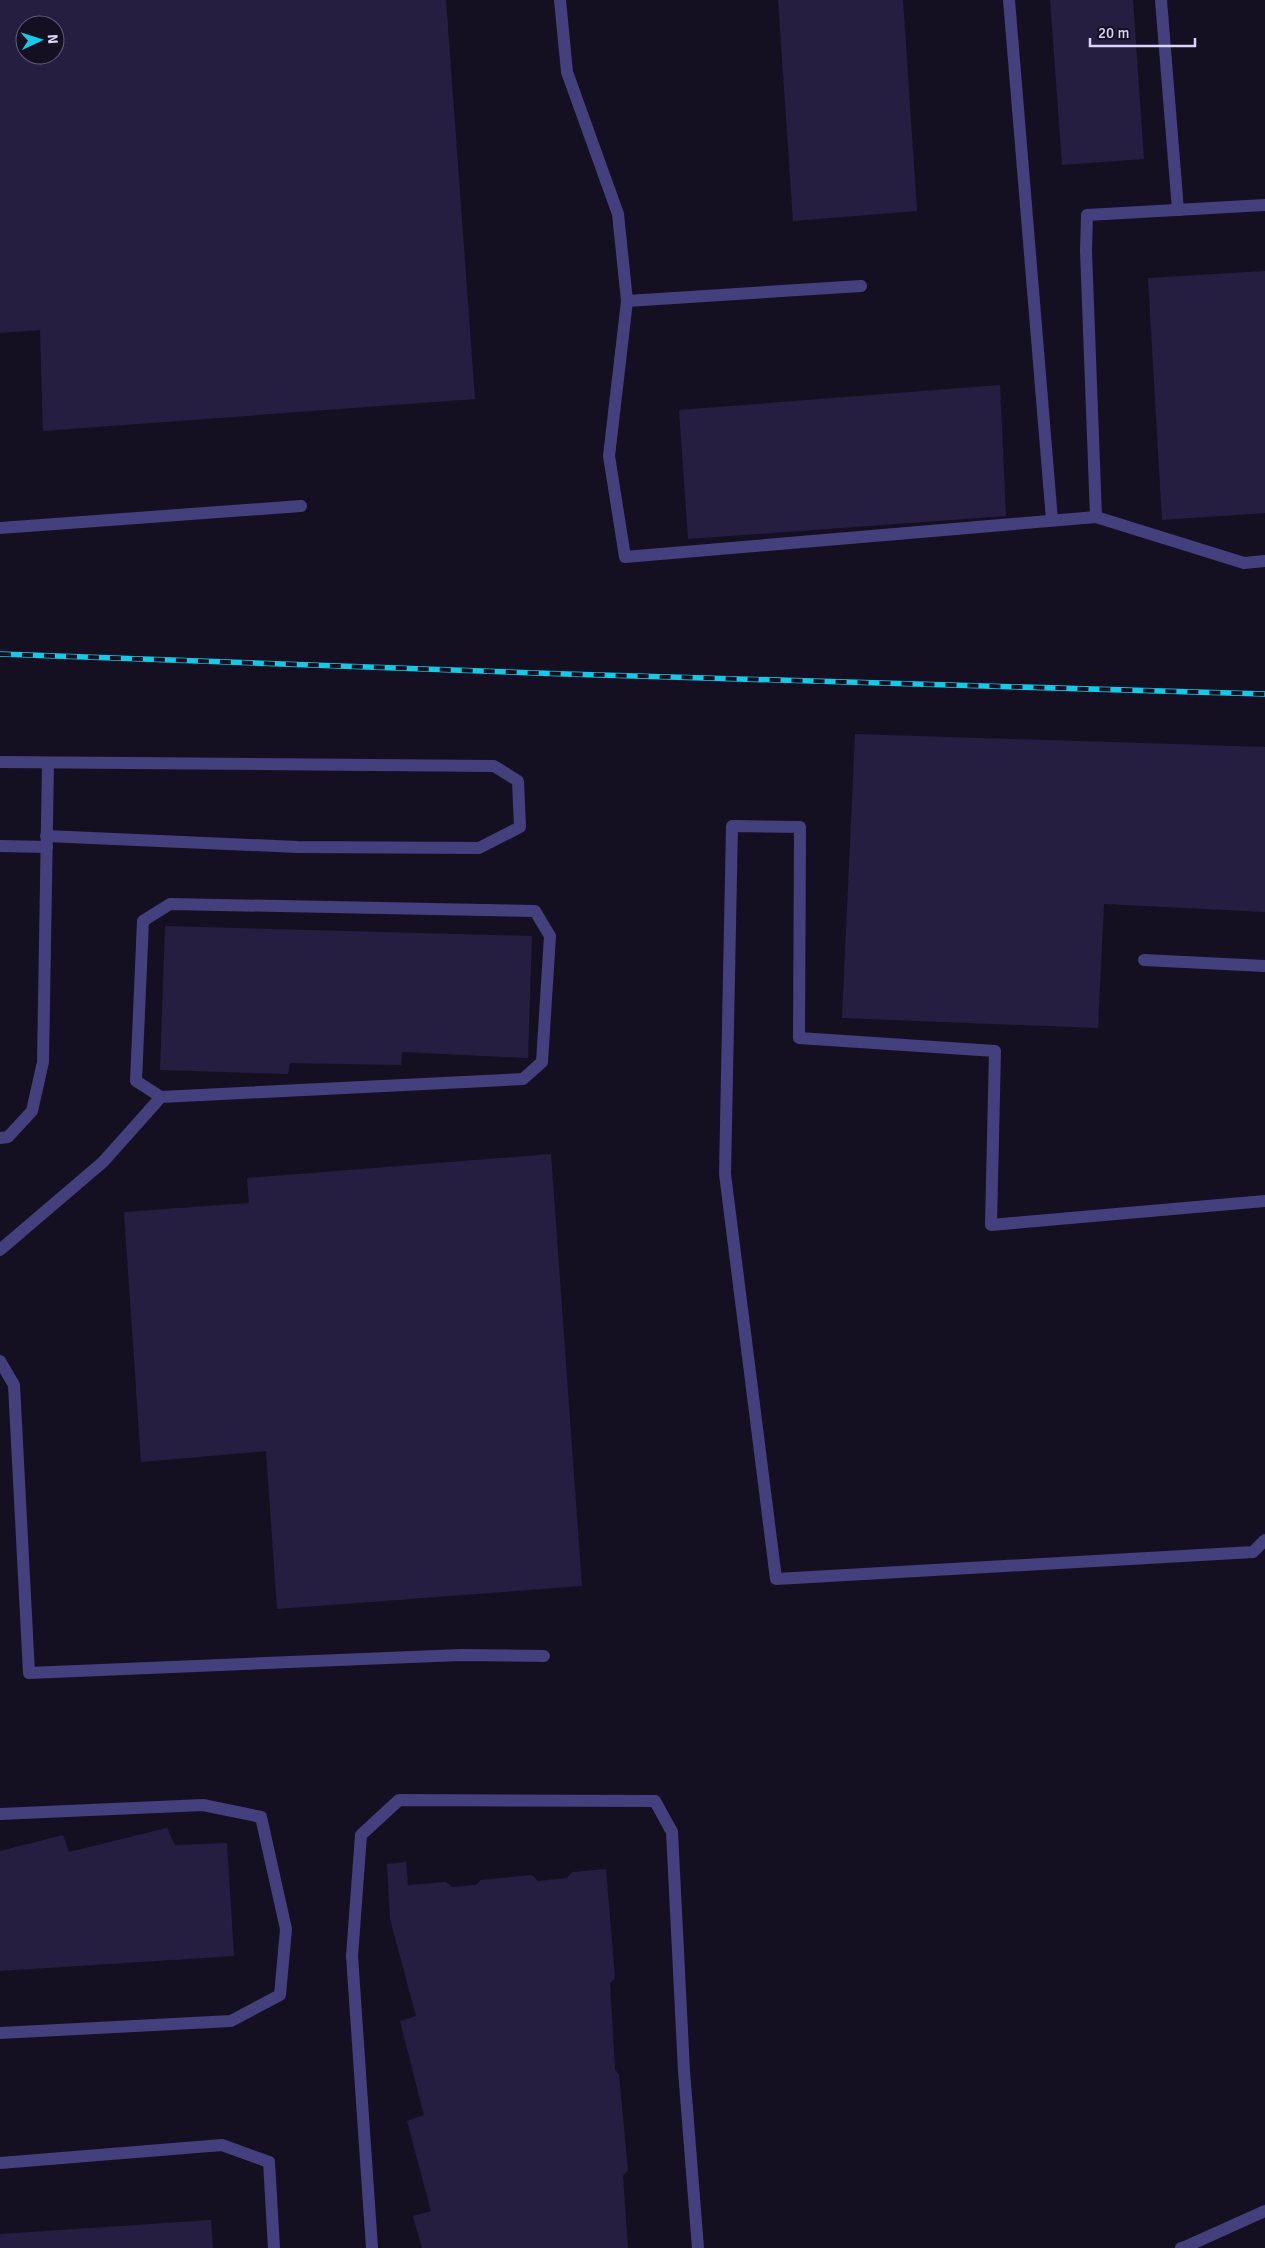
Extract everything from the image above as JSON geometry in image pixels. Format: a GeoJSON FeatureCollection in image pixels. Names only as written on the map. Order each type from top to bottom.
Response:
{"type":"FeatureCollection","features":[{"type":"Feature","properties":{"kind":"lane"},"geometry":{"type":"LineString","coordinates":[[560,0],[567,72],[618,214],[627,301],[609,456],[625,557],[1096,517],[1244,563],[1265,561]]}},
{"type":"Feature","properties":{"kind":"lane"},"geometry":{"type":"LineString","coordinates":[[1009,0],[1052,520]]}},
{"type":"Feature","properties":{"kind":"lane"},"geometry":{"type":"LineString","coordinates":[[1161,0],[1178,210]]}},
{"type":"Feature","properties":{"kind":"lane"},"geometry":{"type":"LineString","coordinates":[[1096,517],[1086,251],[1087,215],[1265,205]]}},
{"type":"Feature","properties":{"kind":"lane"},"geometry":{"type":"LineString","coordinates":[[627,301],[861,286]]}},
{"type":"Feature","properties":{"kind":"lane"},"geometry":{"type":"LineString","coordinates":[[0,528],[301,506]]}},
{"type":"Feature","properties":{"kind":"lane"},"geometry":{"type":"LineString","coordinates":[[0,762],[494,766],[518,781],[520,827],[480,848],[47,841],[0,846]]}},
{"type":"Feature","properties":{"kind":"lane"},"geometry":{"type":"LineString","coordinates":[[0,1138],[8,1137],[32,1111],[43,1062],[48,763]]}},
{"type":"Feature","properties":{"kind":"lane"},"geometry":{"type":"LineString","coordinates":[[1265,1201],[991,1225],[995,1051],[800,1038],[800,827],[732,826],[725,1174],[776,1579],[1253,1552],[1265,1540]]}},
{"type":"Feature","properties":{"kind":"lane"},"geometry":{"type":"LineString","coordinates":[[0,1250],[103,1162],[161,1097],[523,1079],[542,1062],[550,936],[535,911],[170,904],[143,921],[136,1081],[161,1097]]}},
{"type":"Feature","properties":{"kind":"lane"},"geometry":{"type":"LineString","coordinates":[[1144,960],[1265,966]]}},
{"type":"Feature","properties":{"kind":"lane"},"geometry":{"type":"LineString","coordinates":[[0,1361],[14,1385],[29,1673],[460,1654],[544,1656]]}},
{"type":"Feature","properties":{"kind":"lane"},"geometry":{"type":"LineString","coordinates":[[372,2248],[352,1956],[361,1834],[400,1800],[655,1801],[672,1832],[684,2071],[698,2248]]}},
{"type":"Feature","properties":{"kind":"lane"},"geometry":{"type":"LineString","coordinates":[[0,1814],[203,1806],[261,1817],[286,1928],[280,1995],[231,2021],[0,2033]]}},
{"type":"Feature","properties":{"kind":"lane"},"geometry":{"type":"LineString","coordinates":[[0,2163],[222,2145],[269,2162],[274,2248]]}},
{"type":"Feature","properties":{"kind":"lane"},"geometry":{"type":"LineString","coordinates":[[1185,2248],[1265,2211]]}},
{"type":"Feature","properties":{"kind":"building"},"geometry":{"type":"Polygon","coordinates":[[[0,0],[446,0],[475,399],[43,431],[40,330],[0,333],[0,0]]]}},
{"type":"Feature","properties":{"kind":"building"},"geometry":{"type":"Polygon","coordinates":[[[778,0],[903,0],[917,211],[793,221],[778,0]]]}},
{"type":"Feature","properties":{"kind":"building"},"geometry":{"type":"Polygon","coordinates":[[[1050,0],[1133,0],[1144,159],[1062,165],[1050,0]]]}},
{"type":"Feature","properties":{"kind":"building"},"geometry":{"type":"Polygon","coordinates":[[[1265,271],[1265,513],[1162,520],[1148,278],[1265,271]]]}},
{"type":"Feature","properties":{"kind":"building"},"geometry":{"type":"Polygon","coordinates":[[[1000,385],[1006,516],[688,539],[679,410],[1000,385]]]}},
{"type":"Feature","properties":{"kind":"building"},"geometry":{"type":"Polygon","coordinates":[[[855,734],[1265,747],[1265,912],[1104,904],[1098,1028],[842,1018],[855,734]]]}},
{"type":"Feature","properties":{"kind":"building"},"geometry":{"type":"Polygon","coordinates":[[[165,926],[532,936],[528,1058],[402,1052],[401,1065],[290,1063],[288,1074],[160,1070],[165,926]]]}},
{"type":"Feature","properties":{"kind":"building"},"geometry":{"type":"Polygon","coordinates":[[[551,1154],[582,1586],[277,1609],[266,1451],[141,1462],[124,1212],[249,1203],[247,1178],[551,1154]]]}},
{"type":"Feature","properties":{"kind":"building"},"geometry":{"type":"Polygon","coordinates":[[[167,1828],[175,1845],[227,1843],[234,1956],[0,1971],[0,1851],[63,1835],[69,1852],[167,1828]]]}},
{"type":"Feature","properties":{"kind":"building"},"geometry":{"type":"Polygon","coordinates":[[[406,1862],[408,1885],[446,1882],[452,1887],[476,1885],[481,1880],[532,1875],[538,1881],[567,1878],[572,1872],[606,1869],[615,1978],[610,1983],[615,2069],[619,2075],[628,2170],[623,2176],[628,2248],[422,2248],[413,2216],[431,2211],[407,2121],[424,2115],[400,2021],[416,2016],[390,1919],[387,1864],[406,1862]]]}},
{"type":"Feature","properties":{"kind":"building"},"geometry":{"type":"Polygon","coordinates":[[[211,2220],[213,2248],[0,2248],[0,2234],[211,2220]]]}},
{"type":"Feature","properties":{"kind":"railway"},"geometry":{"type":"LineString","coordinates":[[0,654],[566,674],[1265,694]]}}]}
